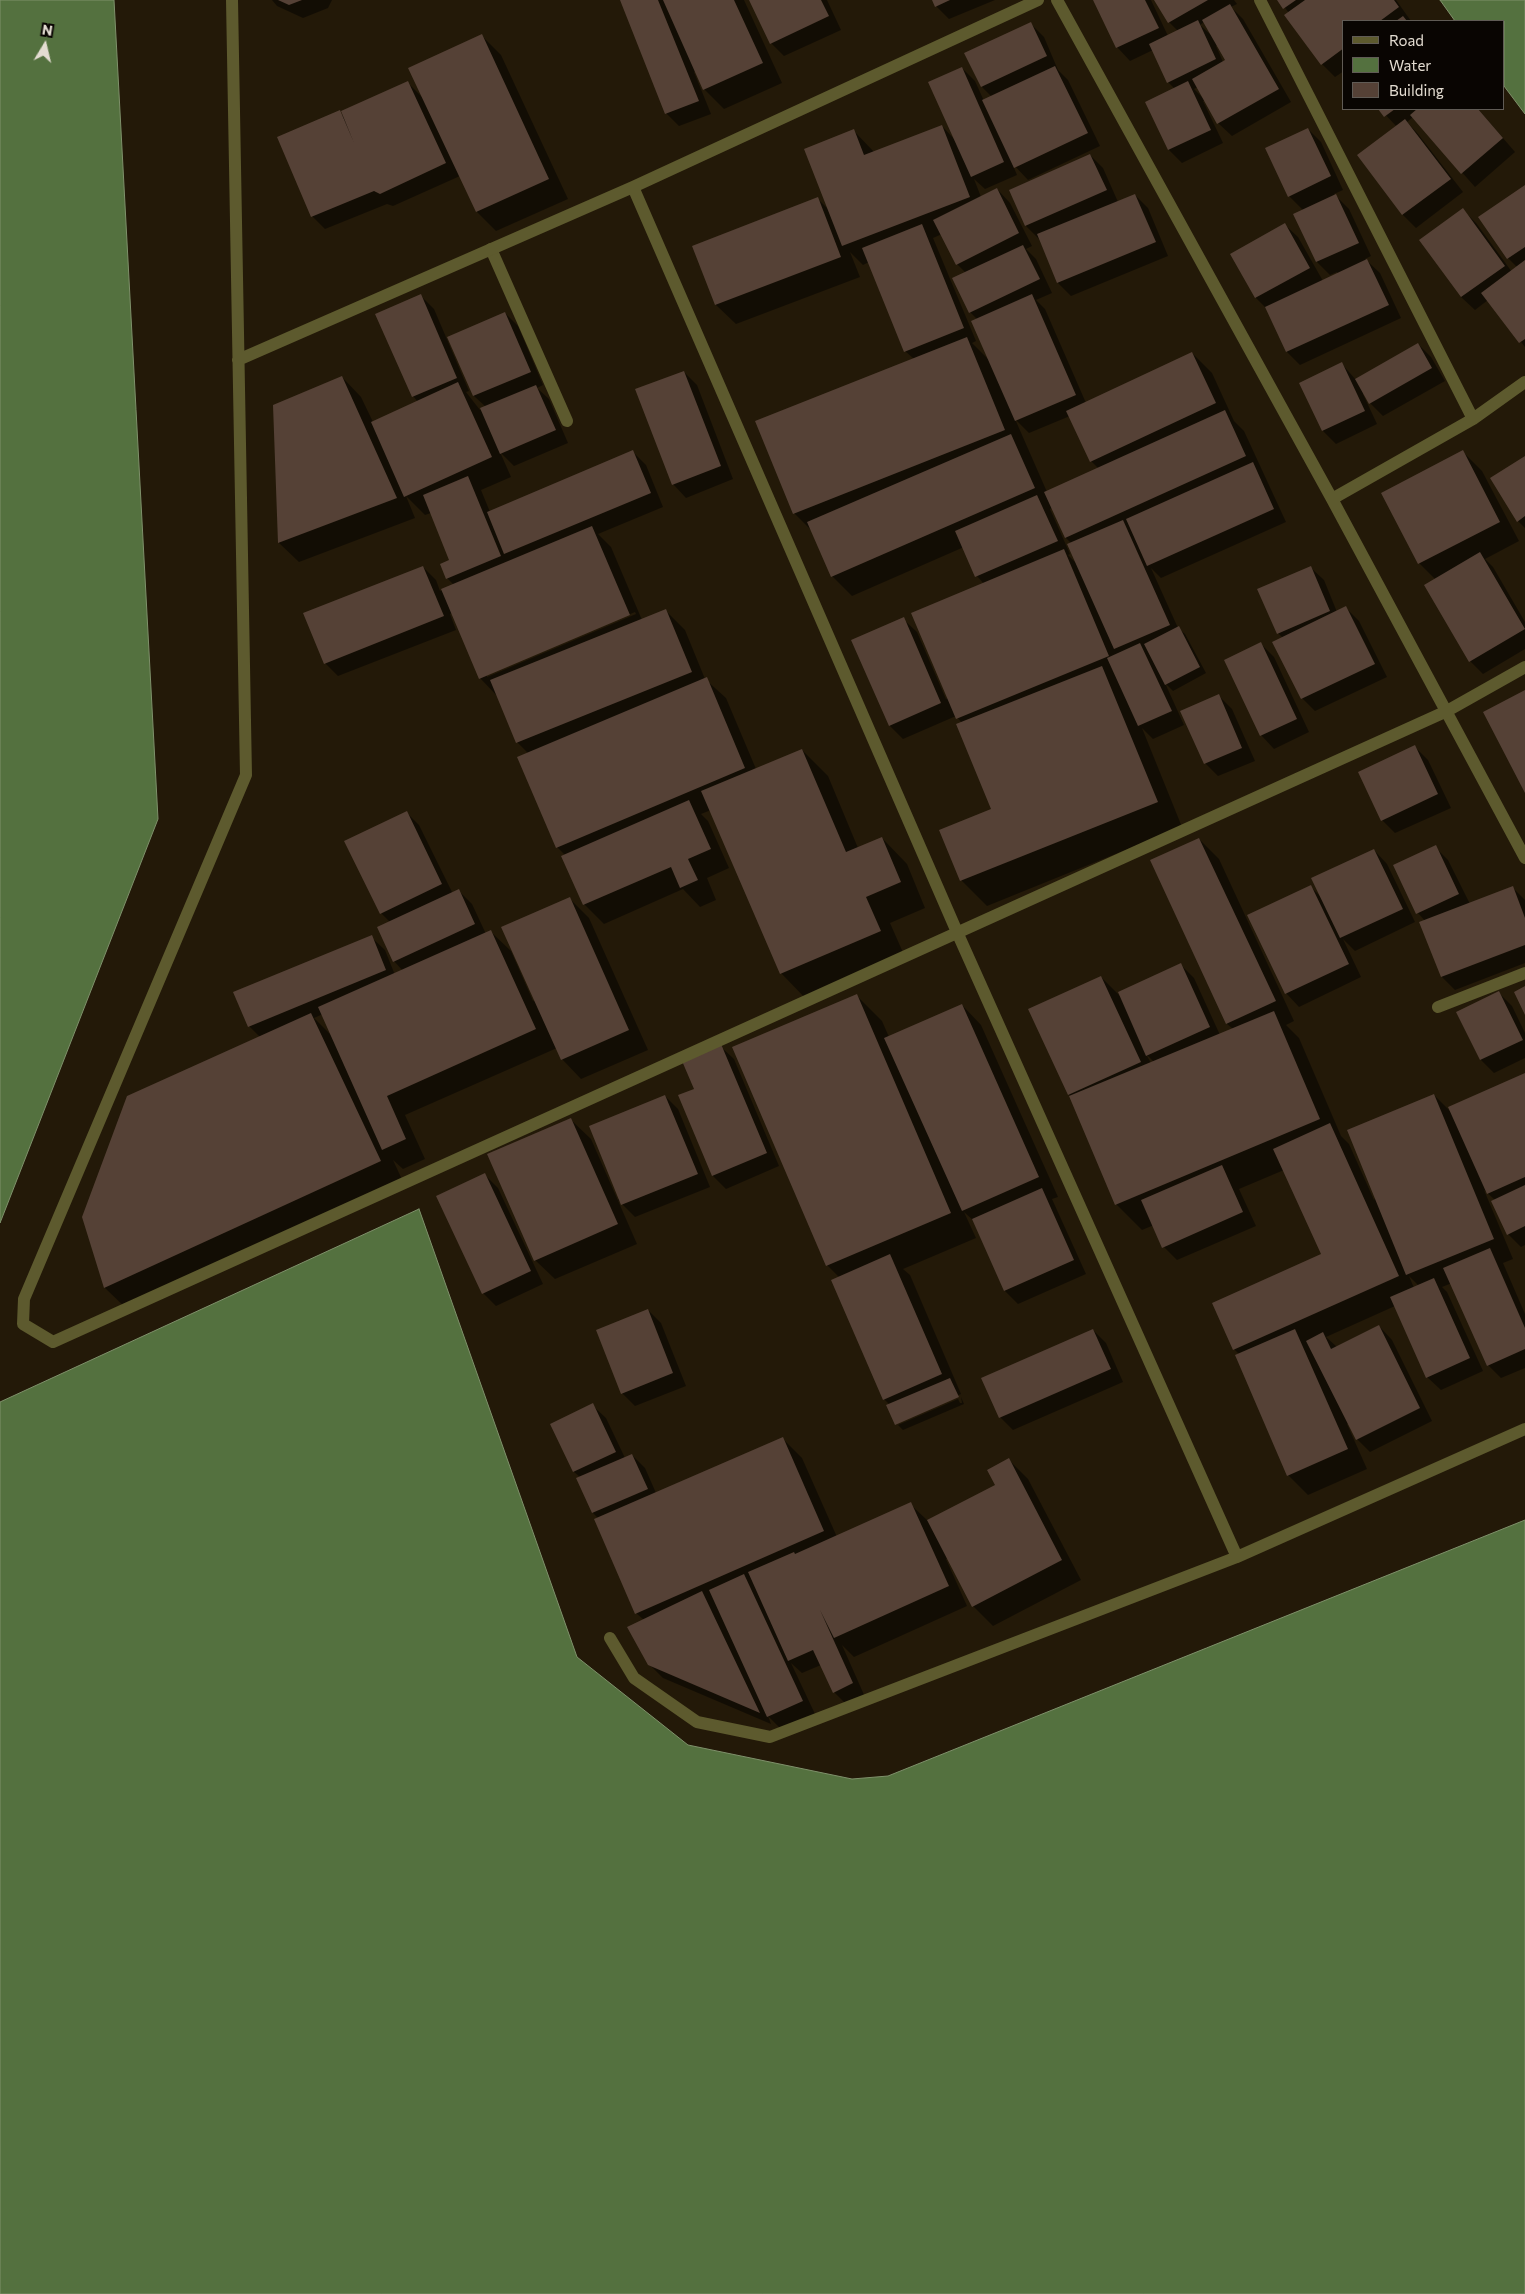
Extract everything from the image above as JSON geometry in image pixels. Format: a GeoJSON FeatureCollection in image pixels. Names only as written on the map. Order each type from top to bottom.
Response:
{"type":"FeatureCollection","features":[{"type":"Feature","properties":{"kind":"street"},"geometry":{"type":"LineString","coordinates":[[232,0],[246,775],[24,1299],[23,1324],[53,1342],[1447,711],[1525,667]]}},
{"type":"Feature","properties":{"kind":"street"},"geometry":{"type":"LineString","coordinates":[[238,360],[633,187],[1038,0]]}},
{"type":"Feature","properties":{"kind":"street"},"geometry":{"type":"LineString","coordinates":[[1058,0],[1332,499],[1525,858]]}},
{"type":"Feature","properties":{"kind":"street"},"geometry":{"type":"LineString","coordinates":[[1260,0],[1473,419]]}},
{"type":"Feature","properties":{"kind":"street"},"geometry":{"type":"LineString","coordinates":[[633,187],[956,932],[1236,1557]]}},
{"type":"Feature","properties":{"kind":"street"},"geometry":{"type":"LineString","coordinates":[[491,250],[568,421]]}},
{"type":"Feature","properties":{"kind":"street"},"geometry":{"type":"LineString","coordinates":[[1332,499],[1473,419],[1525,382]]}},
{"type":"Feature","properties":{"kind":"street"},"geometry":{"type":"LineString","coordinates":[[1438,1008],[1525,973]]}},
{"type":"Feature","properties":{"kind":"street"},"geometry":{"type":"LineString","coordinates":[[610,1638],[634,1678],[697,1722],[770,1737],[1236,1557],[1525,1429]]}},
{"type":"Feature","properties":{"kind":"water"},"geometry":{"type":"Polygon","coordinates":[[[0,0],[114,0],[158,819],[0,1223],[0,0]]]}},
{"type":"Feature","properties":{"kind":"water"},"geometry":{"type":"Polygon","coordinates":[[[1440,0],[1525,0],[1525,114],[1505,87],[1505,20],[1454,20],[1440,0]]]}},
{"type":"Feature","properties":{"kind":"water"},"geometry":{"type":"Polygon","coordinates":[[[419,1209],[577,1657],[688,1745],[852,1779],[888,1776],[1525,1520],[1525,2294],[0,2294],[0,1402],[419,1209]]]}},
{"type":"Feature","properties":{"kind":"building"},"geometry":{"type":"Polygon","coordinates":[[[278,0],[302,0],[289,5],[278,0]]]}},
{"type":"Feature","properties":{"kind":"building"},"geometry":{"type":"Polygon","coordinates":[[[620,0],[658,0],[699,101],[665,114],[620,0]]]}},
{"type":"Feature","properties":{"kind":"building"},"geometry":{"type":"Polygon","coordinates":[[[663,0],[734,0],[763,63],[703,90],[663,0]]]}},
{"type":"Feature","properties":{"kind":"building"},"geometry":{"type":"Polygon","coordinates":[[[749,0],[821,0],[829,16],[770,44],[749,0]]]}},
{"type":"Feature","properties":{"kind":"building"},"geometry":{"type":"Polygon","coordinates":[[[932,0],[950,0],[935,7],[932,0]]]}},
{"type":"Feature","properties":{"kind":"building"},"geometry":{"type":"Polygon","coordinates":[[[1093,0],[1145,0],[1159,28],[1116,48],[1093,0]]]}},
{"type":"Feature","properties":{"kind":"building"},"geometry":{"type":"Polygon","coordinates":[[[1154,0],[1208,0],[1168,23],[1154,0]]]}},
{"type":"Feature","properties":{"kind":"building"},"geometry":{"type":"Polygon","coordinates":[[[1277,0],[1296,0],[1283,9],[1277,0]]]}},
{"type":"Feature","properties":{"kind":"building"},"geometry":{"type":"Polygon","coordinates":[[[1305,0],[1394,0],[1399,7],[1381,20],[1342,20],[1342,49],[1321,65],[1284,15],[1305,0]]]}},
{"type":"Feature","properties":{"kind":"building"},"geometry":{"type":"Polygon","coordinates":[[[1230,4],[1279,89],[1217,124],[1192,79],[1225,60],[1202,20],[1230,4]]]}},
{"type":"Feature","properties":{"kind":"building"},"geometry":{"type":"Polygon","coordinates":[[[1403,16],[1406,20],[1397,20],[1403,16]]]}},
{"type":"Feature","properties":{"kind":"building"},"geometry":{"type":"Polygon","coordinates":[[[1198,20],[1216,59],[1167,83],[1149,44],[1198,20]]]}},
{"type":"Feature","properties":{"kind":"building"},"geometry":{"type":"Polygon","coordinates":[[[1031,22],[1047,56],[981,87],[964,53],[1031,22]]]}},
{"type":"Feature","properties":{"kind":"building"},"geometry":{"type":"Polygon","coordinates":[[[482,34],[549,179],[476,212],[408,68],[482,34]]]}},
{"type":"Feature","properties":{"kind":"building"},"geometry":{"type":"Polygon","coordinates":[[[1055,66],[1088,133],[1014,168],[982,100],[1055,66]]]}},
{"type":"Feature","properties":{"kind":"building"},"geometry":{"type":"Polygon","coordinates":[[[962,67],[1004,162],[971,177],[928,82],[962,67]]]}},
{"type":"Feature","properties":{"kind":"building"},"geometry":{"type":"Polygon","coordinates":[[[408,81],[446,163],[380,194],[374,191],[311,217],[277,137],[340,110],[354,143],[341,111],[408,81]]]}},
{"type":"Feature","properties":{"kind":"building"},"geometry":{"type":"Polygon","coordinates":[[[1188,81],[1211,130],[1168,150],[1145,102],[1188,81]]]}},
{"type":"Feature","properties":{"kind":"building"},"geometry":{"type":"Polygon","coordinates":[[[1379,110],[1394,110],[1384,117],[1379,110]]]}},
{"type":"Feature","properties":{"kind":"building"},"geometry":{"type":"Polygon","coordinates":[[[1416,110],[1479,110],[1503,138],[1461,174],[1410,115],[1416,110]]]}},
{"type":"Feature","properties":{"kind":"building"},"geometry":{"type":"Polygon","coordinates":[[[1405,119],[1451,179],[1402,215],[1357,155],[1405,119]]]}},
{"type":"Feature","properties":{"kind":"building"},"geometry":{"type":"Polygon","coordinates":[[[942,125],[970,197],[842,246],[804,149],[854,129],[864,155],[942,125]]]}},
{"type":"Feature","properties":{"kind":"building"},"geometry":{"type":"Polygon","coordinates":[[[1308,128],[1331,176],[1288,197],[1265,148],[1308,128]]]}},
{"type":"Feature","properties":{"kind":"building"},"geometry":{"type":"Polygon","coordinates":[[[1090,154],[1107,190],[1025,226],[1009,190],[1090,154]]]}},
{"type":"Feature","properties":{"kind":"building"},"geometry":{"type":"Polygon","coordinates":[[[1525,185],[1525,247],[1507,259],[1478,217],[1525,185]]]}},
{"type":"Feature","properties":{"kind":"building"},"geometry":{"type":"Polygon","coordinates":[[[997,188],[1019,233],[956,265],[933,220],[997,188]]]}},
{"type":"Feature","properties":{"kind":"building"},"geometry":{"type":"Polygon","coordinates":[[[1135,194],[1156,242],[1057,283],[1037,234],[1135,194]]]}},
{"type":"Feature","properties":{"kind":"building"},"geometry":{"type":"Polygon","coordinates":[[[1336,194],[1359,243],[1316,262],[1293,214],[1336,194]]]}},
{"type":"Feature","properties":{"kind":"building"},"geometry":{"type":"Polygon","coordinates":[[[818,197],[841,257],[715,305],[692,246],[818,197]]]}},
{"type":"Feature","properties":{"kind":"building"},"geometry":{"type":"Polygon","coordinates":[[[1463,208],[1505,266],[1461,297],[1419,240],[1463,208]]]}},
{"type":"Feature","properties":{"kind":"building"},"geometry":{"type":"Polygon","coordinates":[[[1285,223],[1310,268],[1255,298],[1230,254],[1285,223]]]}},
{"type":"Feature","properties":{"kind":"building"},"geometry":{"type":"Polygon","coordinates":[[[922,224],[964,328],[904,352],[862,248],[922,224]]]}},
{"type":"Feature","properties":{"kind":"building"},"geometry":{"type":"Polygon","coordinates":[[[1023,245],[1040,279],[969,313],[952,278],[1023,245]]]}},
{"type":"Feature","properties":{"kind":"building"},"geometry":{"type":"Polygon","coordinates":[[[1367,259],[1389,305],[1286,352],[1265,307],[1367,259]]]}},
{"type":"Feature","properties":{"kind":"building"},"geometry":{"type":"Polygon","coordinates":[[[1525,260],[1525,339],[1519,343],[1481,293],[1525,260]]]}},
{"type":"Feature","properties":{"kind":"building"},"geometry":{"type":"Polygon","coordinates":[[[421,294],[457,378],[412,397],[375,314],[421,294]]]}},
{"type":"Feature","properties":{"kind":"building"},"geometry":{"type":"Polygon","coordinates":[[[1032,294],[1076,395],[1015,421],[971,321],[1032,294]]]}},
{"type":"Feature","properties":{"kind":"building"},"geometry":{"type":"Polygon","coordinates":[[[505,312],[531,372],[473,396],[447,337],[505,312]]]}},
{"type":"Feature","properties":{"kind":"building"},"geometry":{"type":"Polygon","coordinates":[[[967,337],[1005,430],[793,514],[755,421],[967,337]]]}},
{"type":"Feature","properties":{"kind":"building"},"geometry":{"type":"Polygon","coordinates":[[[1418,343],[1432,368],[1369,404],[1355,379],[1418,343]]]}},
{"type":"Feature","properties":{"kind":"building"},"geometry":{"type":"Polygon","coordinates":[[[1192,352],[1216,403],[1090,462],[1066,411],[1192,352]]]}},
{"type":"Feature","properties":{"kind":"building"},"geometry":{"type":"Polygon","coordinates":[[[1342,362],[1365,411],[1322,431],[1299,383],[1342,362]]]}},
{"type":"Feature","properties":{"kind":"building"},"geometry":{"type":"Polygon","coordinates":[[[684,371],[721,466],[672,485],[635,389],[684,371]]]}},
{"type":"Feature","properties":{"kind":"building"},"geometry":{"type":"Polygon","coordinates":[[[342,376],[397,498],[278,543],[273,405],[342,376]]]}},
{"type":"Feature","properties":{"kind":"building"},"geometry":{"type":"Polygon","coordinates":[[[458,382],[492,457],[404,497],[371,422],[458,382]]]}},
{"type":"Feature","properties":{"kind":"building"},"geometry":{"type":"Polygon","coordinates":[[[536,385],[556,430],[500,454],[480,408],[536,385]]]}},
{"type":"Feature","properties":{"kind":"building"},"geometry":{"type":"Polygon","coordinates":[[[1225,410],[1246,456],[1065,538],[1044,492],[1225,410]]]}},
{"type":"Feature","properties":{"kind":"building"},"geometry":{"type":"Polygon","coordinates":[[[1011,434],[1035,488],[831,577],[807,522],[1011,434]]]}},
{"type":"Feature","properties":{"kind":"building"},"geometry":{"type":"Polygon","coordinates":[[[633,450],[651,493],[504,554],[487,512],[633,450]]]}},
{"type":"Feature","properties":{"kind":"building"},"geometry":{"type":"Polygon","coordinates":[[[1463,450],[1500,522],[1418,564],[1381,493],[1463,450]]]}},
{"type":"Feature","properties":{"kind":"building"},"geometry":{"type":"Polygon","coordinates":[[[1525,456],[1525,516],[1517,522],[1490,478],[1525,456]]]}},
{"type":"Feature","properties":{"kind":"building"},"geometry":{"type":"Polygon","coordinates":[[[1253,462],[1274,509],[1147,566],[1126,519],[1253,462]]]}},
{"type":"Feature","properties":{"kind":"building"},"geometry":{"type":"Polygon","coordinates":[[[468,476],[501,556],[446,579],[440,564],[449,560],[423,495],[468,476]]]}},
{"type":"Feature","properties":{"kind":"building"},"geometry":{"type":"Polygon","coordinates":[[[1037,495],[1058,541],[975,577],[955,531],[1037,495]]]}},
{"type":"Feature","properties":{"kind":"building"},"geometry":{"type":"Polygon","coordinates":[[[1123,520],[1170,625],[1114,649],[1067,544],[1123,520]]]}},
{"type":"Feature","properties":{"kind":"building"},"geometry":{"type":"Polygon","coordinates":[[[592,526],[630,615],[479,679],[441,589],[592,526]]]}},
{"type":"Feature","properties":{"kind":"building"},"geometry":{"type":"Polygon","coordinates":[[[1064,549],[1109,656],[956,719],[911,613],[1064,549]]]}},
{"type":"Feature","properties":{"kind":"building"},"geometry":{"type":"Polygon","coordinates":[[[1480,552],[1525,629],[1469,662],[1424,585],[1480,552]]]}},
{"type":"Feature","properties":{"kind":"building"},"geometry":{"type":"Polygon","coordinates":[[[423,566],[444,616],[324,664],[303,613],[423,566]]]}},
{"type":"Feature","properties":{"kind":"building"},"geometry":{"type":"Polygon","coordinates":[[[1311,566],[1330,611],[1277,634],[1257,589],[1311,566]]]}},
{"type":"Feature","properties":{"kind":"building"},"geometry":{"type":"Polygon","coordinates":[[[1346,606],[1375,664],[1301,699],[1272,642],[1346,606]]]}},
{"type":"Feature","properties":{"kind":"building"},"geometry":{"type":"Polygon","coordinates":[[[666,609],[692,672],[516,743],[490,680],[666,609]]]}},
{"type":"Feature","properties":{"kind":"building"},"geometry":{"type":"Polygon","coordinates":[[[904,617],[941,703],[889,726],[851,640],[904,617]]]}},
{"type":"Feature","properties":{"kind":"building"},"geometry":{"type":"Polygon","coordinates":[[[1179,626],[1200,667],[1165,685],[1144,644],[1179,626]]]}},
{"type":"Feature","properties":{"kind":"building"},"geometry":{"type":"Polygon","coordinates":[[[1261,642],[1297,719],[1260,736],[1224,660],[1261,642]]]}},
{"type":"Feature","properties":{"kind":"building"},"geometry":{"type":"Polygon","coordinates":[[[1140,643],[1172,711],[1138,726],[1107,658],[1140,643]]]}},
{"type":"Feature","properties":{"kind":"building"},"geometry":{"type":"Polygon","coordinates":[[[1102,666],[1158,802],[960,881],[939,830],[991,809],[956,724],[1102,666]]]}},
{"type":"Feature","properties":{"kind":"building"},"geometry":{"type":"Polygon","coordinates":[[[707,677],[745,768],[556,848],[517,757],[707,677]]]}},
{"type":"Feature","properties":{"kind":"building"},"geometry":{"type":"Polygon","coordinates":[[[1525,690],[1525,793],[1483,712],[1525,690]]]}},
{"type":"Feature","properties":{"kind":"building"},"geometry":{"type":"Polygon","coordinates":[[[1219,694],[1242,748],[1204,764],[1180,711],[1219,694]]]}},
{"type":"Feature","properties":{"kind":"building"},"geometry":{"type":"Polygon","coordinates":[[[1415,745],[1438,794],[1381,821],[1358,772],[1415,745]]]}},
{"type":"Feature","properties":{"kind":"building"},"geometry":{"type":"Polygon","coordinates":[[[802,749],[846,852],[882,837],[901,882],[866,897],[881,931],[780,974],[701,791],[802,749]]]}},
{"type":"Feature","properties":{"kind":"building"},"geometry":{"type":"Polygon","coordinates":[[[689,800],[711,849],[688,859],[698,880],[680,888],[671,867],[583,905],[561,856],[689,800]]]}},
{"type":"Feature","properties":{"kind":"building"},"geometry":{"type":"Polygon","coordinates":[[[407,811],[442,884],[380,914],[344,841],[407,811]]]}},
{"type":"Feature","properties":{"kind":"building"},"geometry":{"type":"Polygon","coordinates":[[[1199,838],[1276,1001],[1226,1024],[1150,860],[1199,838]]]}},
{"type":"Feature","properties":{"kind":"building"},"geometry":{"type":"Polygon","coordinates":[[[1436,845],[1459,894],[1416,914],[1393,865],[1436,845]]]}},
{"type":"Feature","properties":{"kind":"building"},"geometry":{"type":"Polygon","coordinates":[[[1374,849],[1403,909],[1340,938],[1311,878],[1374,849]]]}},
{"type":"Feature","properties":{"kind":"building"},"geometry":{"type":"Polygon","coordinates":[[[1311,885],[1349,964],[1285,994],[1247,915],[1311,885]]]}},
{"type":"Feature","properties":{"kind":"building"},"geometry":{"type":"Polygon","coordinates":[[[1513,886],[1525,918],[1525,945],[1441,977],[1419,922],[1513,886]]]}},
{"type":"Feature","properties":{"kind":"building"},"geometry":{"type":"Polygon","coordinates":[[[459,889],[475,924],[393,962],[377,927],[459,889]]]}},
{"type":"Feature","properties":{"kind":"building"},"geometry":{"type":"Polygon","coordinates":[[[570,897],[629,1030],[561,1060],[501,927],[570,897]]]}},
{"type":"Feature","properties":{"kind":"building"},"geometry":{"type":"Polygon","coordinates":[[[491,930],[536,1029],[387,1096],[406,1139],[382,1150],[318,1007],[491,930]]]}},
{"type":"Feature","properties":{"kind":"building"},"geometry":{"type":"Polygon","coordinates":[[[372,935],[386,970],[248,1027],[233,992],[372,935]]]}},
{"type":"Feature","properties":{"kind":"building"},"geometry":{"type":"Polygon","coordinates":[[[1181,963],[1210,1027],[1146,1056],[1118,992],[1181,963]]]}},
{"type":"Feature","properties":{"kind":"building"},"geometry":{"type":"Polygon","coordinates":[[[1101,976],[1141,1062],[1068,1095],[1028,1009],[1101,976]]]}},
{"type":"Feature","properties":{"kind":"building"},"geometry":{"type":"Polygon","coordinates":[[[1525,986],[1525,1015],[1514,992],[1525,986]]]}},
{"type":"Feature","properties":{"kind":"building"},"geometry":{"type":"Polygon","coordinates":[[[1499,991],[1523,1040],[1480,1060],[1456,1012],[1499,991]]]}},
{"type":"Feature","properties":{"kind":"building"},"geometry":{"type":"Polygon","coordinates":[[[857,994],[951,1213],[826,1266],[732,1047],[857,994]]]}},
{"type":"Feature","properties":{"kind":"building"},"geometry":{"type":"Polygon","coordinates":[[[962,1004],[1039,1177],[962,1211],[884,1038],[962,1004]]]}},
{"type":"Feature","properties":{"kind":"building"},"geometry":{"type":"Polygon","coordinates":[[[1274,1011],[1320,1119],[1115,1205],[1069,1096],[1274,1011]]]}},
{"type":"Feature","properties":{"kind":"building"},"geometry":{"type":"Polygon","coordinates":[[[311,1013],[381,1161],[104,1288],[82,1217],[127,1096],[311,1013]]]}},
{"type":"Feature","properties":{"kind":"building"},"geometry":{"type":"Polygon","coordinates":[[[721,1044],[767,1153],[712,1176],[678,1095],[694,1089],[682,1061],[721,1044]]]}},
{"type":"Feature","properties":{"kind":"building"},"geometry":{"type":"Polygon","coordinates":[[[1525,1073],[1525,1177],[1487,1194],[1448,1107],[1525,1073]]]}},
{"type":"Feature","properties":{"kind":"building"},"geometry":{"type":"Polygon","coordinates":[[[1434,1094],[1494,1239],[1406,1275],[1347,1130],[1434,1094]]]}},
{"type":"Feature","properties":{"kind":"building"},"geometry":{"type":"Polygon","coordinates":[[[665,1095],[698,1174],[621,1205],[589,1126],[665,1095]]]}},
{"type":"Feature","properties":{"kind":"building"},"geometry":{"type":"Polygon","coordinates":[[[571,1118],[618,1224],[534,1261],[487,1154],[571,1118]]]}},
{"type":"Feature","properties":{"kind":"building"},"geometry":{"type":"Polygon","coordinates":[[[1330,1123],[1399,1276],[1233,1350],[1212,1303],[1321,1254],[1273,1149],[1330,1123]]]}},
{"type":"Feature","properties":{"kind":"building"},"geometry":{"type":"Polygon","coordinates":[[[1222,1165],[1243,1212],[1162,1248],[1141,1200],[1222,1165]]]}},
{"type":"Feature","properties":{"kind":"building"},"geometry":{"type":"Polygon","coordinates":[[[485,1173],[531,1271],[482,1294],[436,1196],[485,1173]]]}},
{"type":"Feature","properties":{"kind":"building"},"geometry":{"type":"Polygon","coordinates":[[[1525,1185],[1525,1226],[1507,1235],[1491,1201],[1525,1185]]]}},
{"type":"Feature","properties":{"kind":"building"},"geometry":{"type":"Polygon","coordinates":[[[1042,1188],[1074,1260],[1004,1291],[972,1219],[1042,1188]]]}},
{"type":"Feature","properties":{"kind":"building"},"geometry":{"type":"Polygon","coordinates":[[[1490,1248],[1525,1328],[1525,1349],[1487,1366],[1443,1268],[1490,1248]]]}},
{"type":"Feature","properties":{"kind":"building"},"geometry":{"type":"Polygon","coordinates":[[[890,1254],[942,1374],[883,1400],[831,1280],[890,1254]]]}},
{"type":"Feature","properties":{"kind":"building"},"geometry":{"type":"Polygon","coordinates":[[[1434,1278],[1470,1358],[1426,1378],[1390,1297],[1434,1278]]]}},
{"type":"Feature","properties":{"kind":"building"},"geometry":{"type":"Polygon","coordinates":[[[648,1309],[673,1373],[621,1394],[596,1330],[648,1309]]]}},
{"type":"Feature","properties":{"kind":"building"},"geometry":{"type":"Polygon","coordinates":[[[1379,1325],[1420,1408],[1356,1440],[1306,1341],[1323,1332],[1331,1349],[1379,1325]]]}},
{"type":"Feature","properties":{"kind":"building"},"geometry":{"type":"Polygon","coordinates":[[[1093,1329],[1111,1369],[999,1418],[981,1378],[1093,1329]]]}},
{"type":"Feature","properties":{"kind":"building"},"geometry":{"type":"Polygon","coordinates":[[[1295,1329],[1348,1449],[1287,1476],[1235,1355],[1295,1329]]]}},
{"type":"Feature","properties":{"kind":"building"},"geometry":{"type":"Polygon","coordinates":[[[950,1378],[959,1397],[895,1425],[886,1405],[950,1378]]]}},
{"type":"Feature","properties":{"kind":"building"},"geometry":{"type":"Polygon","coordinates":[[[593,1403],[616,1452],[573,1472],[550,1424],[593,1403]]]}},
{"type":"Feature","properties":{"kind":"building"},"geometry":{"type":"Polygon","coordinates":[[[783,1437],[824,1531],[635,1614],[594,1519],[783,1437]]]}},
{"type":"Feature","properties":{"kind":"building"},"geometry":{"type":"Polygon","coordinates":[[[632,1454],[648,1489],[592,1513],[576,1478],[632,1454]]]}},
{"type":"Feature","properties":{"kind":"building"},"geometry":{"type":"Polygon","coordinates":[[[1009,1458],[1062,1560],[972,1607],[927,1520],[995,1485],[987,1470],[1009,1458]]]}},
{"type":"Feature","properties":{"kind":"building"},"geometry":{"type":"Polygon","coordinates":[[[911,1502],[949,1586],[834,1638],[820,1610],[853,1683],[833,1693],[813,1650],[788,1661],[748,1572],[794,1552],[795,1554],[911,1502]]]}},
{"type":"Feature","properties":{"kind":"building"},"geometry":{"type":"Polygon","coordinates":[[[744,1574],[803,1701],[767,1717],[709,1590],[744,1574]]]}},
{"type":"Feature","properties":{"kind":"building"},"geometry":{"type":"Polygon","coordinates":[[[702,1591],[760,1713],[648,1665],[627,1627],[702,1591]]]}}]}
